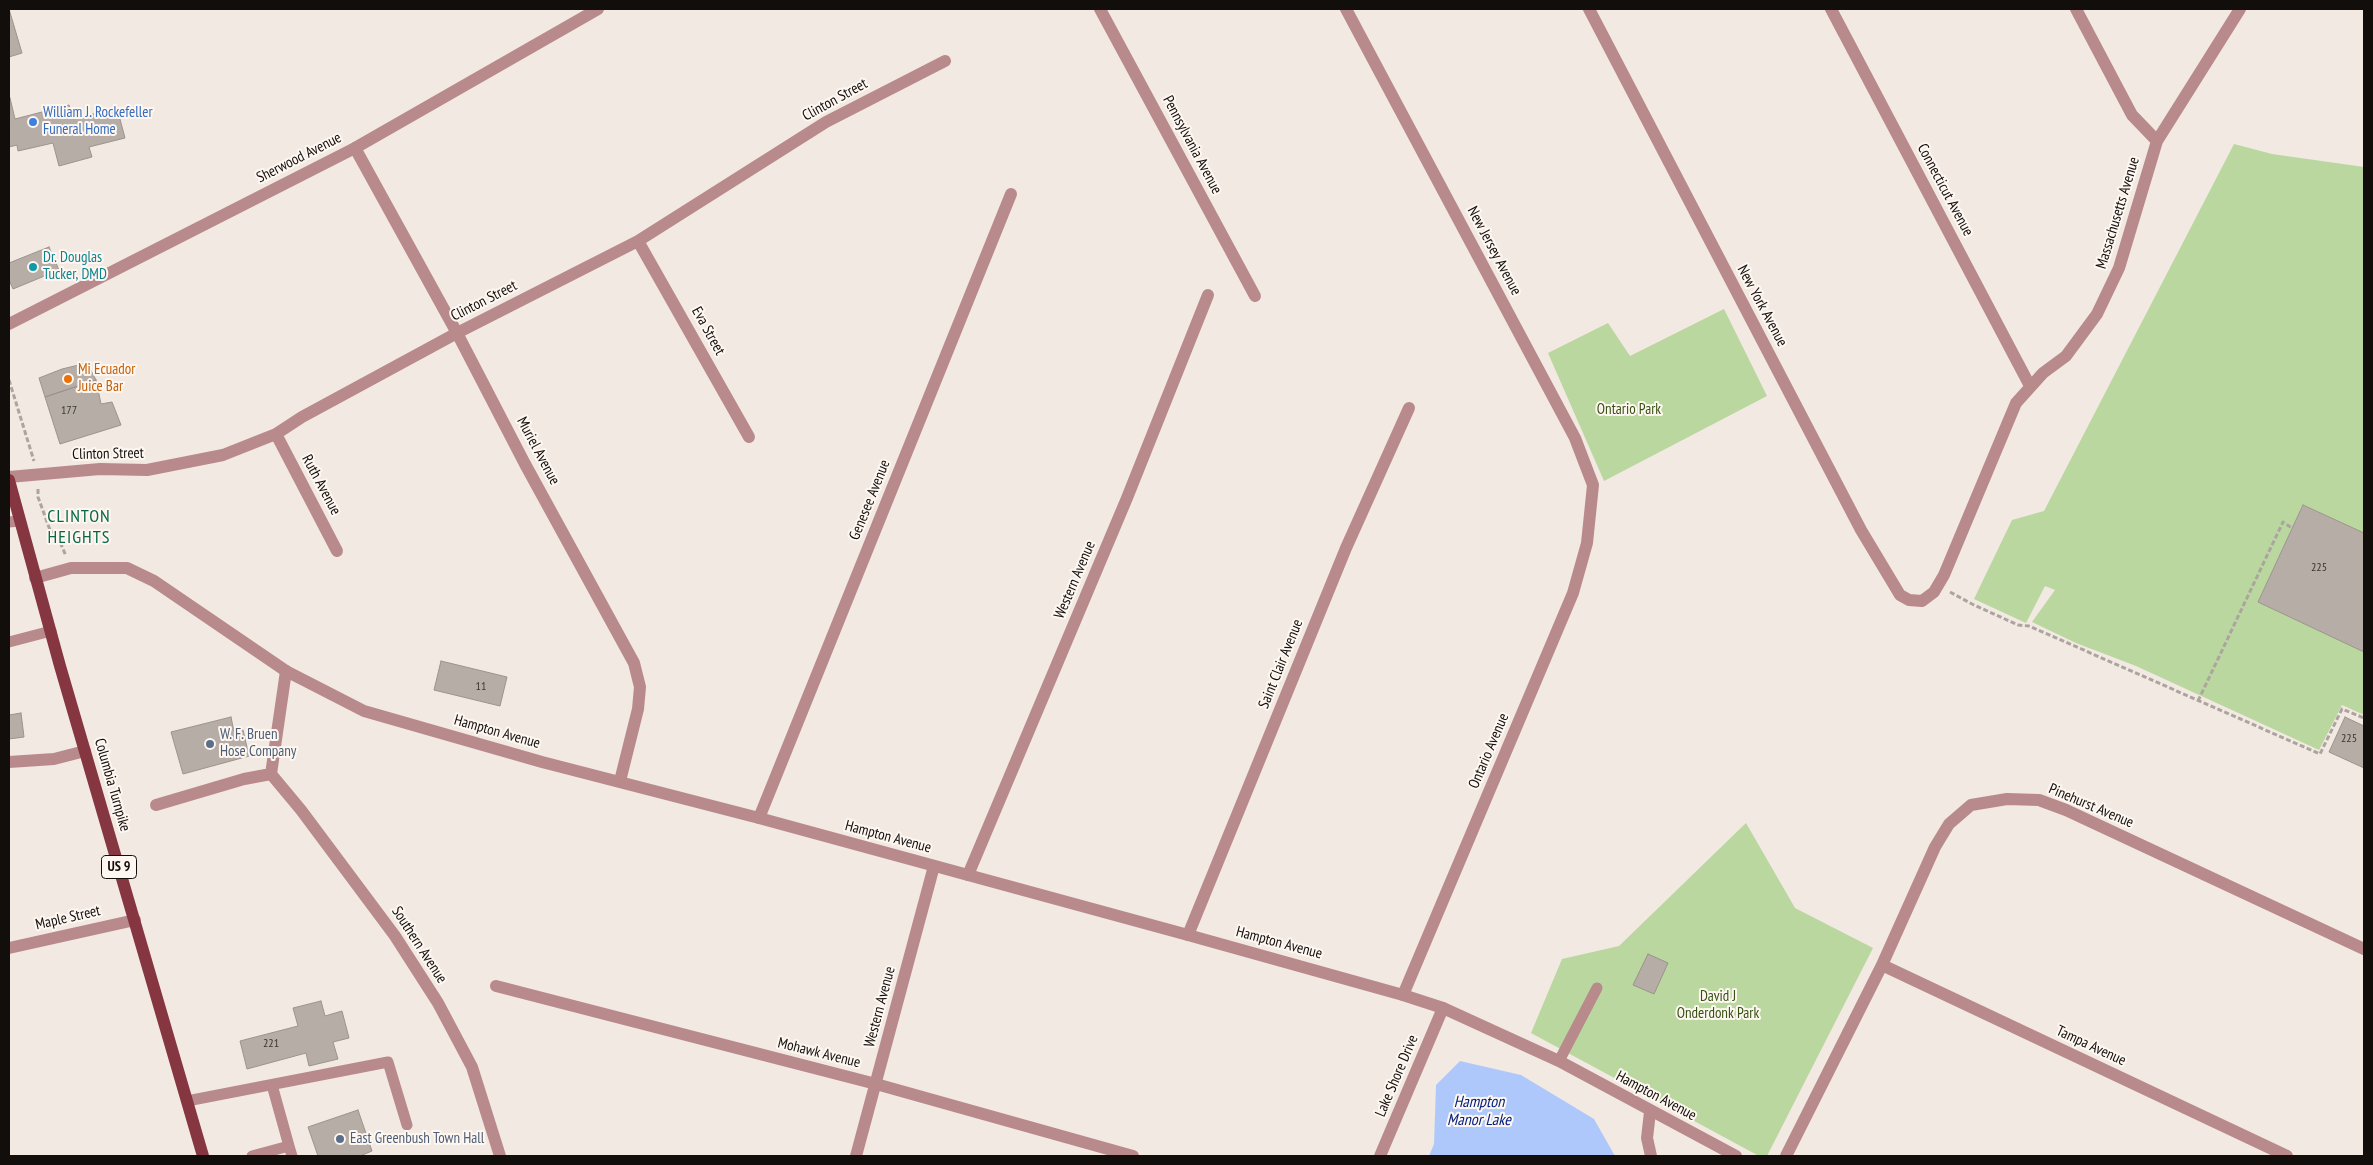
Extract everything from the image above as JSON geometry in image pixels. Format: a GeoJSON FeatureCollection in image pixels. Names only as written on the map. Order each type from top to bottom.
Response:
{"type":"FeatureCollection","features":[{"type":"Feature","properties":{"kind":"main road","name":"Columbia Turnpike"},"geometry":{"type":"LineString","coordinates":[[9,478],[14,521],[35,578],[203,1156]]}},
{"type":"Feature","properties":{"kind":"street","name":"Sherwood Avenue"},"geometry":{"type":"LineString","coordinates":[[9,324],[355,148],[598,9]]}},
{"type":"Feature","properties":{"kind":"street","name":"Pennsylvania Avenue"},"geometry":{"type":"LineString","coordinates":[[1100,9],[1255,296]]}},
{"type":"Feature","properties":{"kind":"street","name":"New Jersey Avenue"},"geometry":{"type":"LineString","coordinates":[[1346,9],[1575,438],[1593,485],[1592,515]]}},
{"type":"Feature","properties":{"kind":"street","name":"New York Avenue"},"geometry":{"type":"LineString","coordinates":[[1589,9],[1861,530],[1900,596],[1909,600],[1922,601]]}},
{"type":"Feature","properties":{"kind":"street","name":"Connecticut Avenue"},"geometry":{"type":"LineString","coordinates":[[1831,9],[2030,386]]}},
{"type":"Feature","properties":{"kind":"street"},"geometry":{"type":"LineString","coordinates":[[2076,9],[2132,115],[2157,141]]}},
{"type":"Feature","properties":{"kind":"street","name":"Massachusetts Avenue"},"geometry":{"type":"LineString","coordinates":[[1922,601],[1934,592],[1944,575],[2016,403],[2030,386],[2066,356],[2097,314],[2120,268],[2157,141],[2240,9]]}},
{"type":"Feature","properties":{"kind":"street","name":"Clinton Street"},"geometry":{"type":"LineString","coordinates":[[9,478],[100,469],[147,470],[223,456],[276,434],[302,417],[457,333],[638,241],[826,122],[944,61]]}},
{"type":"Feature","properties":{"kind":"street","name":"Muriel Avenue"},"geometry":{"type":"LineString","coordinates":[[355,148],[457,333],[525,464],[634,663],[640,687],[638,708],[620,781]]}},
{"type":"Feature","properties":{"kind":"street","name":"Genesee Avenue"},"geometry":{"type":"LineString","coordinates":[[758,818],[1011,194]]}},
{"type":"Feature","properties":{"kind":"street","name":"Eva Street"},"geometry":{"type":"LineString","coordinates":[[638,241],[749,437]]}},
{"type":"Feature","properties":{"kind":"street","name":"Western Avenue"},"geometry":{"type":"LineString","coordinates":[[968,875],[1127,498],[1208,296]]}},
{"type":"Feature","properties":{"kind":"street","name":"Saint Clair Avenue"},"geometry":{"type":"LineString","coordinates":[[1188,935],[1346,548],[1409,408]]}},
{"type":"Feature","properties":{"kind":"street","name":"Ruth Avenue"},"geometry":{"type":"LineString","coordinates":[[276,434],[337,551]]}},
{"type":"Feature","properties":{"kind":"street","name":"Ontario Avenue"},"geometry":{"type":"LineString","coordinates":[[1403,994],[1573,593],[1587,543],[1592,515]]}},
{"type":"Feature","properties":{"kind":"street","name":"Hampton Avenue"},"geometry":{"type":"LineString","coordinates":[[35,578],[71,568],[127,568],[154,581],[286,671],[364,711],[542,762],[758,818],[1403,994],[1443,1008],[1560,1061],[1650,1112],[1736,1156]]}},
{"type":"Feature","properties":{"kind":"street"},"geometry":{"type":"LineString","coordinates":[[156,805],[244,779],[271,774],[286,671]]}},
{"type":"Feature","properties":{"kind":"street"},"geometry":{"type":"LineString","coordinates":[[9,762],[54,759],[85,751]]}},
{"type":"Feature","properties":{"kind":"street","name":"Southern Avenue"},"geometry":{"type":"LineString","coordinates":[[271,774],[301,810],[396,936],[438,1003],[472,1067],[500,1156]]}},
{"type":"Feature","properties":{"kind":"street","name":"Pinehurst Avenue"},"geometry":{"type":"LineString","coordinates":[[1786,1156],[1882,965],[1935,847],[1949,824],[1971,805],[2007,799],[2039,800],[2066,810],[2364,949]]}},
{"type":"Feature","properties":{"kind":"street","name":"Western Avenue"},"geometry":{"type":"LineString","coordinates":[[856,1156],[934,866]]}},
{"type":"Feature","properties":{"kind":"street","name":"Maple Street"},"geometry":{"type":"LineString","coordinates":[[9,948],[135,920]]}},
{"type":"Feature","properties":{"kind":"street","name":"Tampa Avenue"},"geometry":{"type":"LineString","coordinates":[[1882,965],[2287,1156]]}},
{"type":"Feature","properties":{"kind":"street","name":"Mohawk Avenue"},"geometry":{"type":"LineString","coordinates":[[496,986],[876,1084],[1133,1156]]}},
{"type":"Feature","properties":{"kind":"street","name":"Lake Shore Drive"},"geometry":{"type":"LineString","coordinates":[[1380,1156],[1443,1008]]}},
{"type":"Feature","properties":{"kind":"street"},"geometry":{"type":"LineString","coordinates":[[1650,1112],[1647,1138],[1651,1156]]}},
{"type":"Feature","properties":{"kind":"lane"},"geometry":{"type":"LineString","coordinates":[[9,642],[50,631]]}},
{"type":"Feature","properties":{"kind":"lane"},"geometry":{"type":"LineString","coordinates":[[1560,1061],[1596,988]]}},
{"type":"Feature","properties":{"kind":"lane"},"geometry":{"type":"LineString","coordinates":[[187,1101],[388,1062],[407,1125]]}},
{"type":"Feature","properties":{"kind":"lane"},"geometry":{"type":"LineString","coordinates":[[252,1156],[291,1151],[272,1085]]}},
{"type":"Feature","properties":{"kind":"path"},"geometry":{"type":"LineString","coordinates":[[2198,701],[2283,522],[2292,528]]}},
{"type":"Feature","properties":{"kind":"path"},"geometry":{"type":"LineString","coordinates":[[1938,585],[1972,604],[2018,625],[2029,626],[2320,754],[2342,709],[2364,718]]}},
{"type":"Feature","properties":{"kind":"green space"},"geometry":{"type":"Polygon","coordinates":[[[2234,144],[2272,154],[2364,167],[2364,533],[2303,505],[2258,602],[2364,652],[2364,715],[2342,705],[2319,750],[2136,666],[2076,643],[2032,622],[2055,590],[2045,586],[2026,623],[1974,599],[2012,520],[2044,511],[2234,144]]]}},
{"type":"Feature","properties":{"kind":"green space","name":"Ontario Park"},"geometry":{"type":"Polygon","coordinates":[[[1724,309],[1767,396],[1604,481],[1548,353],[1608,323],[1630,356],[1724,309]]]}},
{"type":"Feature","properties":{"kind":"green space","name":"David J Onderdonk Park"},"geometry":{"type":"Polygon","coordinates":[[[1746,823],[1795,908],[1873,948],[1767,1156],[1759,1156],[1531,1033],[1562,959],[1619,946],[1746,823]]]}},
{"type":"Feature","properties":{"kind":"water","name":"Hampton Manor Lake"},"geometry":{"type":"Polygon","coordinates":[[[1460,1061],[1521,1075],[1594,1119],[1615,1156],[1429,1156],[1434,1144],[1436,1085],[1460,1061]]]}},
{"type":"Feature","properties":{"kind":"building"},"geometry":{"type":"Polygon","coordinates":[[[9,9],[22,53],[9,57],[9,9]]]}},
{"type":"Feature","properties":{"kind":"building"},"geometry":{"type":"Polygon","coordinates":[[[10,98],[15,119],[69,105],[73,119],[117,108],[125,138],[89,147],[92,157],[59,166],[53,143],[18,151],[17,145],[9,147],[10,98]]]}},
{"type":"Feature","properties":{"kind":"building","name":"Dr. Douglas Tucker, DMD"},"geometry":{"type":"Polygon","coordinates":[[[49,247],[59,270],[13,289],[9,280],[9,263],[49,247]]]}},
{"type":"Feature","properties":{"kind":"building","name":"Mi Ecuador Juice Bar"},"geometry":{"type":"Polygon","coordinates":[[[87,363],[96,380],[45,397],[39,378],[62,369],[87,363]]]}},
{"type":"Feature","properties":{"kind":"building"},"geometry":{"type":"Polygon","coordinates":[[[96,380],[101,404],[112,402],[121,425],[60,444],[45,397],[96,380]]]}},
{"type":"Feature","properties":{"kind":"building"},"geometry":{"type":"Polygon","coordinates":[[[2303,505],[2364,533],[2364,652],[2258,602],[2303,505]]]}},
{"type":"Feature","properties":{"kind":"building"},"geometry":{"type":"Polygon","coordinates":[[[441,661],[507,677],[500,706],[434,690],[441,661]]]}},
{"type":"Feature","properties":{"kind":"building"},"geometry":{"type":"Polygon","coordinates":[[[21,713],[24,737],[9,739],[9,715],[21,713]]]}},
{"type":"Feature","properties":{"kind":"building","name":"W. F. Bruen Hose Company"},"geometry":{"type":"Polygon","coordinates":[[[231,717],[234,732],[243,730],[249,756],[183,774],[171,732],[231,717]]]}},
{"type":"Feature","properties":{"kind":"building"},"geometry":{"type":"Polygon","coordinates":[[[2345,717],[2364,726],[2364,768],[2329,752],[2345,717]]]}},
{"type":"Feature","properties":{"kind":"building"},"geometry":{"type":"Polygon","coordinates":[[[1648,954],[1668,963],[1654,994],[1633,985],[1648,954]]]}},
{"type":"Feature","properties":{"kind":"building"},"geometry":{"type":"Polygon","coordinates":[[[321,1001],[325,1016],[342,1011],[349,1038],[333,1042],[338,1059],[309,1066],[306,1053],[247,1069],[240,1041],[298,1026],[293,1008],[321,1001]]]}},
{"type":"Feature","properties":{"kind":"building","name":"East Greenbush Town Hall"},"geometry":{"type":"Polygon","coordinates":[[[358,1110],[372,1151],[360,1156],[318,1156],[308,1127],[358,1110]]]}},
{"type":"Feature","properties":{"kind":"place","name":"William J. Rockefeller Funeral Home"},"geometry":{"type":"Point","coordinates":[33,122]}},
{"type":"Feature","properties":{"kind":"place","name":"Dr. Douglas Tucker, DMD"},"geometry":{"type":"Point","coordinates":[33,267]}},
{"type":"Feature","properties":{"kind":"place","name":"Mi Ecuador Juice Bar"},"geometry":{"type":"Point","coordinates":[68,379]}},
{"type":"Feature","properties":{"kind":"place","name":"W. F. Bruen Hose Company"},"geometry":{"type":"Point","coordinates":[210,744]}},
{"type":"Feature","properties":{"kind":"place","name":"East Greenbush Town Hall"},"geometry":{"type":"Point","coordinates":[340,1139]}},
{"type":"Feature","properties":{"kind":"district","name":"CLINTON HEIGHTS"},"geometry":{"type":"Point","coordinates":[79,527]}}]}
